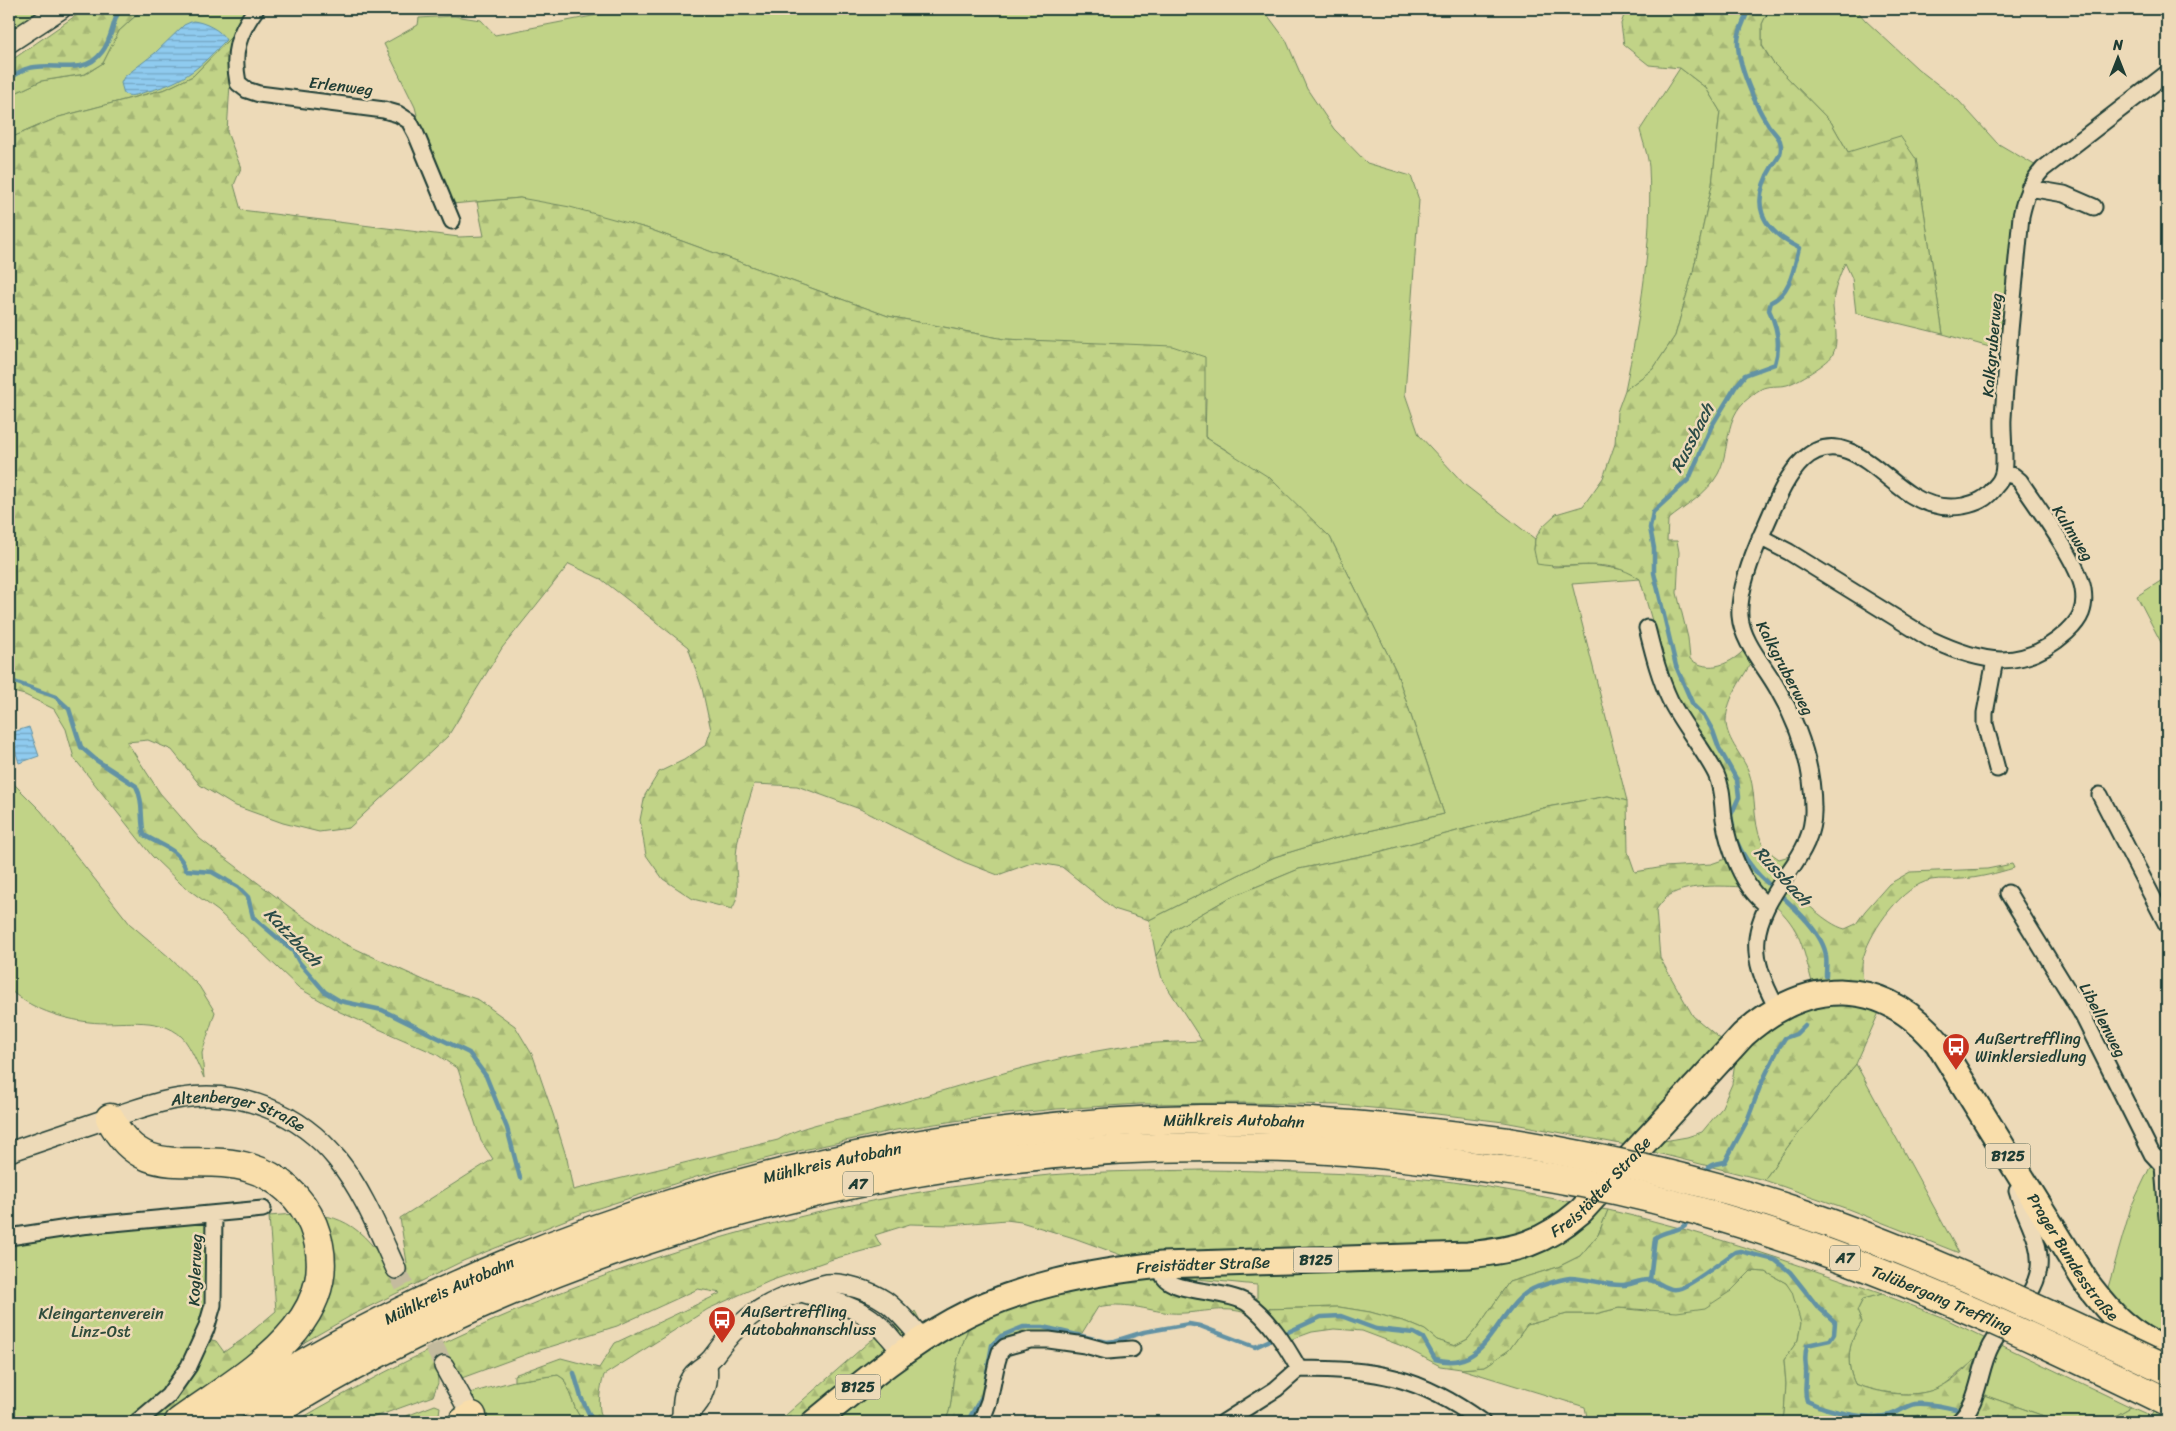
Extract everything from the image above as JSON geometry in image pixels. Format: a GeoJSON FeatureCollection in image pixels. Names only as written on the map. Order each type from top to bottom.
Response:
{"type":"FeatureCollection","features":[{"type":"Feature","properties":{"kind":"highway"},"geometry":{"type":"LineString","coordinates":[[110,1118],[125,1142],[150,1158],[172,1162],[236,1164],[251,1168],[273,1178],[289,1190],[302,1204],[309,1215],[317,1237],[320,1261],[318,1286],[314,1300],[301,1323],[284,1343],[265,1360],[178,1422]]}},
{"type":"Feature","properties":{"kind":"highway","name":"Mühlkreis Autobahn"},"geometry":{"type":"LineString","coordinates":[[208,1422],[310,1359],[433,1296],[522,1257],[664,1205],[737,1184],[855,1156],[938,1141],[1029,1129],[1203,1119],[1348,1124],[1409,1129],[1508,1142]]}},
{"type":"Feature","properties":{"kind":"highway","name":"Talübergang Treffling"},"geometry":{"type":"LineString","coordinates":[[1508,1142],[1630,1165],[1793,1210],[1940,1266],[2008,1295],[2167,1370]]}},
{"type":"Feature","properties":{"kind":"highway","name":"Mühlkreis Autobahn"},"geometry":{"type":"LineString","coordinates":[[258,1422],[393,1346],[472,1308],[556,1272],[707,1221],[850,1185],[941,1169],[1062,1154],[1210,1147],[1366,1153],[1503,1170]]}},
{"type":"Feature","properties":{"kind":"highway","name":"Talübergang Treffling"},"geometry":{"type":"LineString","coordinates":[[1503,1170],[1576,1182],[1718,1216],[1848,1259],[1990,1318],[2167,1402]]}},
{"type":"Feature","properties":{"kind":"main road","name":"Prager Bundesstraße"},"geometry":{"type":"LineString","coordinates":[[1777,1008],[1814,994],[1832,992],[1851,993],[1887,1002],[1902,1010],[1926,1029],[1938,1043],[2086,1282],[2107,1309],[2127,1330],[2167,1351]]}},
{"type":"Feature","properties":{"kind":"main road","name":"Freistädter Straße"},"geometry":{"type":"LineString","coordinates":[[815,1422],[902,1353],[922,1339],[972,1311],[1018,1294],[1094,1274],[1162,1266],[1468,1255],[1523,1247],[1547,1236],[1581,1211],[1743,1035],[1777,1008]]}},
{"type":"Feature","properties":{"kind":"street"},"geometry":{"type":"LineString","coordinates":[[9,43],[61,9]]}},
{"type":"Feature","properties":{"kind":"street","name":"Erlenweg"},"geometry":{"type":"LineString","coordinates":[[256,9],[242,28],[237,43],[238,83],[247,90],[259,94],[360,105],[398,114],[409,121],[452,221]]}},
{"type":"Feature","properties":{"kind":"street","name":"Kalkgruberweg"},"geometry":{"type":"LineString","coordinates":[[1777,1008],[1764,981],[1759,965],[1758,934],[1760,919],[1807,842],[1813,826],[1814,808],[1809,768],[1800,736],[1777,688],[1753,648],[1740,619],[1740,608],[1748,571],[1760,537],[1794,470],[1802,461],[1819,450],[1829,448],[1850,451],[1870,463],[1912,495],[1939,506],[1952,508],[1979,502],[1989,496],[2003,473],[2002,421],[2018,245],[2021,216],[2029,188],[2034,178],[2043,169],[2166,74]]}},
{"type":"Feature","properties":{"kind":"street"},"geometry":{"type":"LineString","coordinates":[[2029,188],[2064,194],[2094,207]]}},
{"type":"Feature","properties":{"kind":"street","name":"Kulmweg"},"geometry":{"type":"LineString","coordinates":[[1760,537],[1789,552],[1930,639],[1972,656],[1996,660],[2033,655],[2048,647],[2079,621],[2083,611],[2083,588],[2076,568],[2020,481],[2014,476],[2003,473]]}},
{"type":"Feature","properties":{"kind":"street"},"geometry":{"type":"LineString","coordinates":[[1647,628],[1659,673],[1671,700],[1715,773],[1721,788],[1724,819],[1731,852],[1752,891],[1759,900],[1772,897]]}},
{"type":"Feature","properties":{"kind":"street"},"geometry":{"type":"LineString","coordinates":[[1996,660],[1985,713],[1997,769]]}},
{"type":"Feature","properties":{"kind":"street"},"geometry":{"type":"LineString","coordinates":[[2100,795],[2167,925]]}},
{"type":"Feature","properties":{"kind":"street","name":"Libellenweg"},"geometry":{"type":"LineString","coordinates":[[2008,893],[2081,1012],[2152,1154],[2165,1160]]}},
{"type":"Feature","properties":{"kind":"street","name":"Altenberger Straße"},"geometry":{"type":"LineString","coordinates":[[9,1152],[170,1100],[213,1096],[248,1101],[282,1115],[316,1138],[338,1160],[365,1203],[396,1269]]}},
{"type":"Feature","properties":{"kind":"street"},"geometry":{"type":"LineString","coordinates":[[2165,1160],[2167,1218]]}},
{"type":"Feature","properties":{"kind":"street"},"geometry":{"type":"LineString","coordinates":[[1958,1422],[1970,1407],[1992,1345],[2014,1316],[2036,1278],[2039,1268],[2037,1243],[2017,1191]]}},
{"type":"Feature","properties":{"kind":"street","name":"Koglerweg"},"geometry":{"type":"LineString","coordinates":[[9,1237],[81,1226],[263,1209]]}},
{"type":"Feature","properties":{"kind":"street","name":"Koglerweg"},"geometry":{"type":"LineString","coordinates":[[137,1422],[168,1396],[190,1366],[206,1329],[213,1305],[214,1214]]}},
{"type":"Feature","properties":{"kind":"street"},"geometry":{"type":"LineString","coordinates":[[1162,1266],[1163,1275],[1168,1282],[1180,1287],[1222,1294],[1246,1303],[1279,1338],[1299,1369]]}},
{"type":"Feature","properties":{"kind":"street"},"geometry":{"type":"LineString","coordinates":[[680,1419],[695,1407],[703,1393],[709,1377],[707,1364],[726,1338],[745,1319],[776,1300],[831,1284],[854,1288],[871,1294],[892,1307],[922,1339]]}},
{"type":"Feature","properties":{"kind":"street"},"geometry":{"type":"LineString","coordinates":[[802,1292],[863,1312],[888,1332],[902,1353]]}},
{"type":"Feature","properties":{"kind":"street"},"geometry":{"type":"LineString","coordinates":[[981,1422],[989,1401],[1000,1352],[1005,1347],[1030,1340],[1049,1340],[1085,1344],[1107,1351],[1132,1349]]}},
{"type":"Feature","properties":{"kind":"street"},"geometry":{"type":"LineString","coordinates":[[444,1366],[471,1420]]}},
{"type":"Feature","properties":{"kind":"street"},"geometry":{"type":"LineString","coordinates":[[1224,1422],[1276,1389],[1299,1369],[1343,1369],[1401,1378],[1455,1403],[1482,1422]]}},
{"type":"Feature","properties":{"kind":"green space"},"geometry":{"type":"Polygon","coordinates":[[[9,9],[49,9],[9,35],[9,9]]]}},
{"type":"Feature","properties":{"kind":"green space"},"geometry":{"type":"Polygon","coordinates":[[[85,9],[143,9],[119,31],[103,63],[85,74],[41,81],[9,96],[9,62],[85,9]]]}},
{"type":"Feature","properties":{"kind":"green space"},"geometry":{"type":"Polygon","coordinates":[[[143,9],[248,9],[233,35],[193,76],[166,89],[59,117],[15,136],[9,141],[9,96],[41,81],[86,74],[103,63],[119,31],[143,9]]]}},
{"type":"Feature","properties":{"kind":"green space"},"geometry":{"type":"Polygon","coordinates":[[[628,9],[1263,9],[1286,40],[1307,89],[1334,129],[1367,163],[1411,176],[1419,200],[1405,394],[1419,435],[1465,485],[1535,539],[1534,550],[1553,567],[1592,565],[1626,570],[1640,579],[1572,584],[1627,801],[1608,796],[1547,807],[1371,854],[1299,869],[1229,898],[1173,930],[1156,956],[1149,920],[1274,857],[1333,839],[1444,814],[1396,671],[1330,537],[1228,451],[1205,437],[1206,398],[1082,343],[1004,339],[888,316],[646,228],[520,198],[452,204],[421,131],[415,107],[384,44],[418,25],[419,18],[454,16],[481,20],[495,35],[628,9]]]}},
{"type":"Feature","properties":{"kind":"green space"},"geometry":{"type":"Polygon","coordinates":[[[1626,9],[1769,9],[1762,24],[1762,46],[1773,63],[1831,122],[1848,152],[1900,136],[1916,159],[1943,334],[1856,313],[1852,278],[1845,263],[1834,296],[1836,344],[1832,356],[1818,368],[1798,380],[1787,385],[1764,388],[1743,403],[1733,419],[1718,474],[1702,494],[1668,520],[1667,541],[1677,541],[1679,552],[1677,593],[1688,638],[1690,659],[1705,666],[1720,665],[1734,658],[1747,647],[1754,658],[1732,696],[1726,721],[1732,742],[1748,769],[1758,833],[1761,840],[1767,849],[1779,859],[1793,855],[1766,894],[1761,892],[1735,850],[1724,792],[1671,687],[1640,579],[1627,572],[1601,566],[1551,566],[1537,564],[1534,550],[1535,539],[1542,527],[1556,514],[1583,506],[1603,478],[1615,444],[1617,412],[1625,390],[1653,369],[1675,336],[1693,272],[1712,185],[1720,111],[1706,88],[1680,68],[1649,65],[1624,45],[1621,24],[1626,9]]]}},
{"type":"Feature","properties":{"kind":"green space"},"geometry":{"type":"Polygon","coordinates":[[[1769,9],[1856,9],[1865,20],[1918,69],[1959,101],[1997,143],[2038,167],[2027,185],[2004,351],[1943,334],[1916,159],[1848,152],[1831,122],[1773,63],[1762,45],[1762,24],[1769,9]]]}},
{"type":"Feature","properties":{"kind":"green space"},"geometry":{"type":"Polygon","coordinates":[[[233,35],[227,132],[241,168],[234,185],[241,210],[459,237],[484,236],[477,202],[520,198],[570,207],[646,228],[888,316],[1004,339],[1172,346],[1205,357],[1205,437],[1270,478],[1330,537],[1396,671],[1444,814],[1333,839],[1274,857],[1149,920],[1114,909],[1062,867],[1034,862],[998,875],[964,862],[860,809],[797,786],[754,784],[737,844],[737,893],[735,904],[732,909],[693,899],[663,879],[646,855],[640,820],[645,795],[659,772],[684,760],[706,745],[711,730],[702,688],[688,647],[601,579],[569,564],[502,648],[448,736],[349,828],[319,832],[283,823],[233,805],[200,785],[172,750],[148,740],[127,742],[160,793],[200,839],[295,911],[343,943],[430,983],[479,1000],[515,1026],[533,1056],[567,1159],[573,1190],[778,1140],[813,1125],[864,1113],[1044,1063],[1112,1048],[1152,1043],[1202,1041],[1162,979],[1156,956],[1173,930],[1229,898],[1299,869],[1371,854],[1547,807],[1608,796],[1627,801],[1628,852],[1635,872],[1664,867],[1711,864],[1731,857],[1744,887],[1704,886],[1682,890],[1666,898],[1656,910],[1660,958],[1693,1016],[1723,1041],[1626,1145],[1504,1122],[1339,1105],[1243,1103],[1140,1104],[1057,1109],[987,1116],[896,1130],[784,1154],[696,1177],[583,1213],[463,1261],[354,1314],[259,1368],[176,1422],[143,1422],[208,1339],[216,1341],[224,1352],[243,1339],[276,1311],[269,1216],[315,1214],[341,1221],[353,1227],[364,1237],[376,1250],[390,1272],[407,1263],[400,1218],[493,1159],[481,1141],[458,1069],[436,1054],[340,1012],[299,988],[218,911],[181,884],[152,856],[74,758],[66,729],[54,709],[25,695],[9,691],[9,668],[13,669],[9,661],[9,141],[15,136],[59,117],[166,89],[193,76],[233,35]]]}},
{"type":"Feature","properties":{"kind":"green space"},"geometry":{"type":"Polygon","coordinates":[[[1680,68],[1706,88],[1720,111],[1712,185],[1693,272],[1675,336],[1653,369],[1625,390],[1636,335],[1649,223],[1649,167],[1640,130],[1680,68]]]}},
{"type":"Feature","properties":{"kind":"green space"},"geometry":{"type":"Polygon","coordinates":[[[2167,577],[2167,654],[2137,596],[2167,577]]]}},
{"type":"Feature","properties":{"kind":"green space"},"geometry":{"type":"Polygon","coordinates":[[[9,779],[41,811],[130,924],[169,957],[199,986],[215,1012],[202,1053],[204,1078],[188,1045],[182,1037],[172,1030],[150,1023],[101,1023],[68,1018],[36,1007],[9,989],[9,779]]]}},
{"type":"Feature","properties":{"kind":"green space"},"geometry":{"type":"Polygon","coordinates":[[[2012,864],[2014,868],[1981,876],[1931,880],[1909,891],[1890,910],[1874,933],[1863,958],[1863,982],[1834,979],[1812,982],[1796,931],[1774,905],[1784,888],[1792,892],[1830,922],[1845,929],[1856,924],[1889,884],[1910,872],[1987,869],[2012,864]]]}},
{"type":"Feature","properties":{"kind":"green space"},"geometry":{"type":"Polygon","coordinates":[[[1834,999],[1881,1008],[1856,1064],[1789,1145],[1764,1180],[1645,1150],[1664,1141],[1702,1132],[1721,1109],[1732,1084],[1736,1053],[1781,1015],[1834,999]]]}},
{"type":"Feature","properties":{"kind":"green space"},"geometry":{"type":"Polygon","coordinates":[[[1856,1064],[1959,1253],[1848,1209],[1764,1180],[1789,1145],[1856,1064]]]}},
{"type":"Feature","properties":{"kind":"green space"},"geometry":{"type":"Polygon","coordinates":[[[2152,1163],[2158,1174],[2167,1256],[2167,1337],[2135,1317],[2107,1291],[2131,1207],[2152,1163]]]}},
{"type":"Feature","properties":{"kind":"green space"},"geometry":{"type":"Polygon","coordinates":[[[1204,1170],[1320,1173],[1436,1180],[1489,1187],[1576,1203],[1556,1220],[1497,1244],[1129,1258],[1074,1238],[1021,1222],[1006,1220],[950,1225],[910,1224],[875,1235],[881,1246],[833,1259],[770,1281],[708,1309],[604,1375],[599,1405],[604,1422],[583,1422],[576,1410],[564,1379],[558,1375],[514,1381],[514,1375],[561,1358],[599,1368],[615,1343],[721,1293],[698,1289],[617,1326],[527,1354],[459,1379],[437,1369],[438,1383],[433,1396],[361,1422],[295,1422],[383,1373],[473,1330],[565,1291],[659,1257],[755,1228],[852,1205],[950,1187],[1050,1175],[1204,1170]]]}},
{"type":"Feature","properties":{"kind":"green space"},"geometry":{"type":"Polygon","coordinates":[[[1594,1208],[1608,1210],[1598,1235],[1580,1256],[1558,1267],[1509,1282],[1468,1339],[1454,1346],[1437,1340],[1425,1330],[1406,1322],[1370,1312],[1339,1307],[1264,1309],[1257,1304],[1257,1285],[1197,1279],[1196,1285],[1175,1277],[1594,1208]]]}},
{"type":"Feature","properties":{"kind":"green space"},"geometry":{"type":"Polygon","coordinates":[[[1608,1210],[1712,1237],[1882,1294],[1863,1299],[1857,1311],[1862,1322],[1851,1345],[1849,1360],[1855,1384],[1897,1394],[1930,1391],[1951,1380],[1983,1353],[1968,1400],[1950,1422],[1781,1422],[1784,1414],[1786,1384],[1784,1360],[1798,1340],[1801,1323],[1792,1292],[1786,1283],[1766,1272],[1751,1271],[1731,1291],[1705,1308],[1677,1312],[1619,1308],[1595,1314],[1567,1314],[1527,1325],[1509,1350],[1484,1367],[1461,1369],[1440,1366],[1402,1346],[1362,1331],[1334,1329],[1312,1332],[1287,1341],[1264,1309],[1339,1307],[1370,1312],[1406,1322],[1425,1330],[1437,1340],[1455,1346],[1468,1339],[1509,1282],[1558,1267],[1580,1256],[1598,1235],[1608,1210]]]}},
{"type":"Feature","properties":{"kind":"green space","name":"Kleingartenverein Linz-Ost"},"geometry":{"type":"Polygon","coordinates":[[[197,1220],[203,1222],[206,1227],[207,1312],[194,1347],[164,1391],[129,1422],[9,1422],[9,1243],[53,1236],[197,1220]]]}},
{"type":"Feature","properties":{"kind":"green space"},"geometry":{"type":"Polygon","coordinates":[[[1751,1271],[1766,1272],[1786,1283],[1793,1292],[1801,1323],[1798,1340],[1784,1360],[1786,1384],[1784,1414],[1781,1422],[1588,1422],[1585,1407],[1461,1369],[1484,1367],[1509,1350],[1527,1325],[1567,1314],[1595,1314],[1619,1308],[1647,1311],[1731,1291],[1751,1271]]]}},
{"type":"Feature","properties":{"kind":"green space"},"geometry":{"type":"Polygon","coordinates":[[[1147,1274],[1172,1289],[1245,1308],[1260,1323],[1248,1314],[1229,1310],[1171,1313],[1126,1305],[1098,1307],[1079,1338],[1006,1341],[976,1422],[945,1422],[951,1405],[953,1382],[960,1351],[969,1326],[1034,1295],[1147,1274]]]}},
{"type":"Feature","properties":{"kind":"green space"},"geometry":{"type":"Polygon","coordinates":[[[1882,1294],[1944,1318],[1989,1340],[1987,1345],[1968,1366],[1939,1388],[1929,1391],[1897,1394],[1855,1384],[1849,1360],[1851,1345],[1862,1322],[1857,1311],[1863,1299],[1882,1294]]]}},
{"type":"Feature","properties":{"kind":"green space"},"geometry":{"type":"Polygon","coordinates":[[[915,1311],[923,1326],[873,1362],[799,1422],[778,1422],[870,1341],[911,1316],[915,1311]]]}},
{"type":"Feature","properties":{"kind":"green space"},"geometry":{"type":"Polygon","coordinates":[[[969,1326],[957,1363],[951,1405],[945,1422],[828,1422],[908,1359],[969,1326]]]}},
{"type":"Feature","properties":{"kind":"green space"},"geometry":{"type":"Polygon","coordinates":[[[1997,1343],[2131,1407],[2105,1422],[2061,1422],[1978,1393],[1997,1343]]]}},
{"type":"Feature","properties":{"kind":"green space"},"geometry":{"type":"Polygon","coordinates":[[[558,1375],[564,1379],[576,1410],[583,1422],[487,1422],[467,1394],[514,1381],[558,1375]]]}},
{"type":"Feature","properties":{"kind":"green space"},"geometry":{"type":"Polygon","coordinates":[[[2167,1386],[2167,1422],[2105,1422],[2131,1407],[2151,1416],[2167,1386]]]}},
{"type":"Feature","properties":{"kind":"green space"},"geometry":{"type":"Polygon","coordinates":[[[1978,1393],[2061,1422],[1961,1422],[1978,1393]]]}},
{"type":"Feature","properties":{"kind":"green space"},"geometry":{"type":"Polygon","coordinates":[[[435,1405],[440,1407],[438,1422],[391,1422],[435,1405]]]}},
{"type":"Feature","properties":{"kind":"water"},"geometry":{"type":"Polygon","coordinates":[[[193,21],[212,27],[224,36],[226,40],[208,58],[183,78],[137,95],[124,94],[121,83],[124,77],[155,53],[184,25],[193,21]]]}},
{"type":"Feature","properties":{"kind":"water"},"geometry":{"type":"Polygon","coordinates":[[[29,727],[39,756],[19,763],[10,733],[29,727]]]}},
{"type":"Feature","properties":{"kind":"waterway","name":"Katzbach"},"geometry":{"type":"LineString","coordinates":[[9,79],[24,70],[36,67],[76,66],[94,60],[105,47],[120,9]]}},
{"type":"Feature","properties":{"kind":"waterway","name":"Russbach"},"geometry":{"type":"LineString","coordinates":[[1733,826],[1731,815],[1739,797],[1737,780],[1719,748],[1713,731],[1705,717],[1693,705],[1676,666],[1654,573],[1654,548],[1650,528],[1653,512],[1689,479],[1711,427],[1736,386],[1745,375],[1775,364],[1778,337],[1775,323],[1769,310],[1771,302],[1778,298],[1791,279],[1799,248],[1775,232],[1762,214],[1760,203],[1761,191],[1780,154],[1781,145],[1757,106],[1740,60],[1738,37],[1748,9]]}},
{"type":"Feature","properties":{"kind":"waterway","name":"Katzbach"},"geometry":{"type":"LineString","coordinates":[[9,680],[56,697],[69,709],[81,747],[96,760],[136,786],[141,804],[144,835],[175,853],[186,870],[212,872],[238,887],[248,897],[253,917],[293,951],[299,962],[325,992],[340,1001],[382,1010],[469,1053],[486,1076],[507,1128],[520,1178]]}},
{"type":"Feature","properties":{"kind":"waterway","name":"Russbach"},"geometry":{"type":"LineString","coordinates":[[1736,840],[1752,868],[1809,923],[1817,934],[1826,956],[1826,976]]}},
{"type":"Feature","properties":{"kind":"waterway","name":"Russbach"},"geometry":{"type":"LineString","coordinates":[[1704,1174],[1710,1166],[1725,1162],[1747,1121],[1761,1084],[1778,1049],[1785,1038],[1796,1034],[1805,1025]]}},
{"type":"Feature","properties":{"kind":"waterway","name":"Russbach"},"geometry":{"type":"LineString","coordinates":[[1650,1280],[1655,1238],[1684,1226],[1690,1217]]}},
{"type":"Feature","properties":{"kind":"waterway"},"geometry":{"type":"LineString","coordinates":[[967,1422],[983,1395],[992,1345],[1001,1336],[1023,1327],[1043,1327],[1107,1342],[1144,1332],[1189,1324],[1200,1326],[1255,1347],[1321,1317],[1341,1316],[1376,1329],[1414,1333],[1423,1338],[1435,1359],[1454,1361],[1469,1357],[1481,1347],[1523,1295],[1537,1287],[1570,1278],[1616,1285],[1649,1280],[1668,1288],[1676,1289],[1695,1281],[1735,1252],[1740,1251],[1775,1260],[1790,1272],[1817,1306],[1835,1322],[1834,1334],[1830,1340],[1807,1345],[1805,1358],[1805,1392],[1807,1401],[1825,1408],[1871,1417],[1890,1415],[1915,1404],[1932,1404],[1961,1410]]}},
{"type":"Feature","properties":{"kind":"waterway","name":"Katzbach"},"geometry":{"type":"LineString","coordinates":[[574,1373],[581,1397],[593,1422]]}},
{"type":"Feature","properties":{"kind":"tunnel"},"geometry":{"type":"LineString","coordinates":[[396,1269],[444,1366]]}},
{"type":"Feature","properties":{"kind":"place","name":"Außertreffling Winklersiedlung"},"geometry":{"type":"Point","coordinates":[1956,1071]}},
{"type":"Feature","properties":{"kind":"place","name":"Außertreffling Autobahnanschluss"},"geometry":{"type":"Point","coordinates":[722,1344]}}]}
